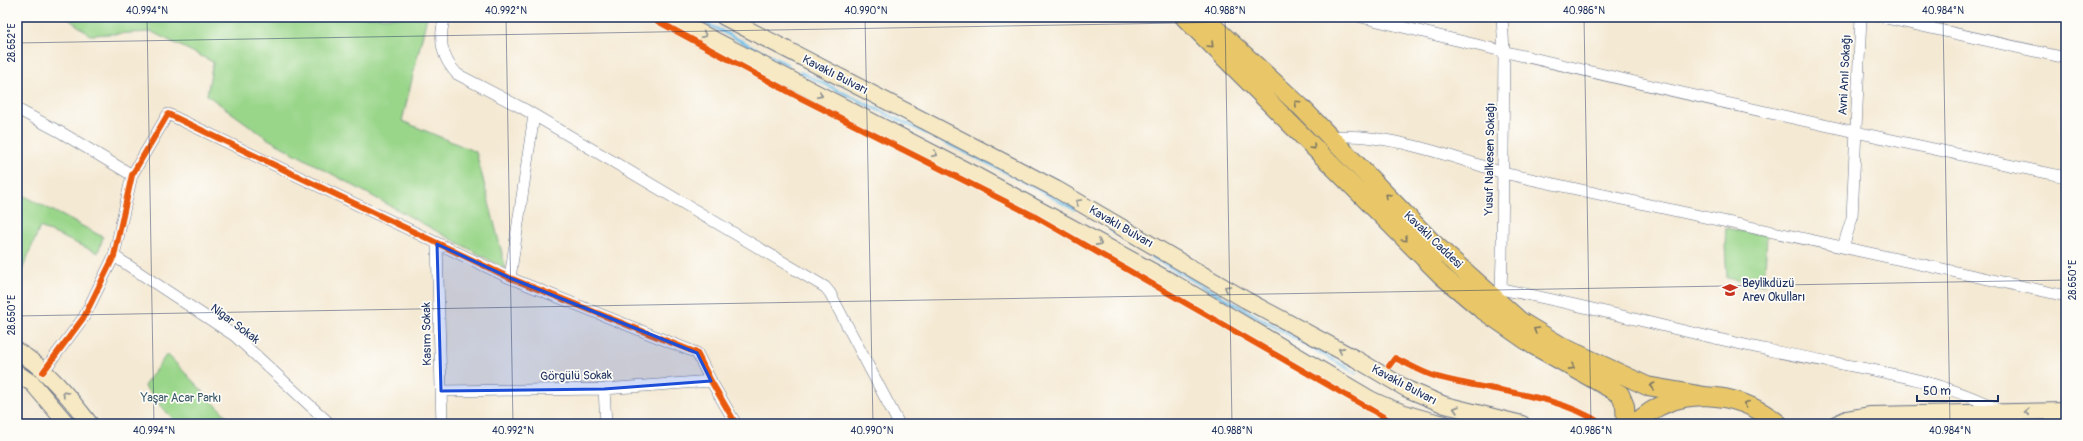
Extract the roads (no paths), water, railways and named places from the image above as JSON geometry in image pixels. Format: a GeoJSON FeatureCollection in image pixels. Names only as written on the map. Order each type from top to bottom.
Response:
{"type":"FeatureCollection","features":[{"type":"Feature","properties":{"kind":"main road","name":"Kavaklı Bulvarı"},"geometry":{"type":"LineString","coordinates":[[670,17],[975,175],[1172,282],[1370,399],[1391,410],[1445,424]]}},
{"type":"Feature","properties":{"kind":"main road","name":"Kavaklı Bulvarı"},"geometry":{"type":"LineString","coordinates":[[724,17],[1056,189],[1246,300],[1356,359],[1407,389],[1444,405],[1522,424]]}},
{"type":"Feature","properties":{"kind":"main road","name":"Kavaklı Caddesi"},"geometry":{"type":"LineString","coordinates":[[1184,17],[1452,284],[1480,308],[1533,345],[1620,394],[1625,406],[1626,424]]}},
{"type":"Feature","properties":{"kind":"main road","name":"Kavaklı Caddesi"},"geometry":{"type":"LineString","coordinates":[[1204,17],[1300,106],[1432,242],[1499,295],[1520,321],[1563,346],[1647,386],[1705,396]]}},
{"type":"Feature","properties":{"kind":"main road"},"geometry":{"type":"LineString","coordinates":[[17,351],[28,357],[38,378],[67,424]]}},
{"type":"Feature","properties":{"kind":"main road"},"geometry":{"type":"LineString","coordinates":[[17,373],[38,378],[72,400],[90,424]]}},
{"type":"Feature","properties":{"kind":"main road"},"geometry":{"type":"LineString","coordinates":[[1635,424],[1653,410],[1672,402],[1705,396],[1728,398],[1747,404],[1766,413],[1779,424]]}},
{"type":"Feature","properties":{"kind":"main road"},"geometry":{"type":"LineString","coordinates":[[1836,424],[1847,419],[1871,415],[2066,411]]}},
{"type":"Feature","properties":{"kind":"street"},"geometry":{"type":"LineString","coordinates":[[445,17],[441,40],[443,53],[450,66],[457,74],[534,115],[824,287],[830,293],[899,424]]}},
{"type":"Feature","properties":{"kind":"street"},"geometry":{"type":"LineString","coordinates":[[1361,17],[1855,134],[2066,177]]}},
{"type":"Feature","properties":{"kind":"street","name":"Yusuf Nalkesen Sokağı"},"geometry":{"type":"LineString","coordinates":[[1499,295],[1503,173],[1504,52],[1502,17]]}},
{"type":"Feature","properties":{"kind":"street","name":"Avni Anıl Sokağı"},"geometry":{"type":"LineString","coordinates":[[1844,247],[1852,218],[1861,17]]}},
{"type":"Feature","properties":{"kind":"street"},"geometry":{"type":"LineString","coordinates":[[1881,17],[2066,58]]}},
{"type":"Feature","properties":{"kind":"street"},"geometry":{"type":"LineString","coordinates":[[17,110],[62,133],[132,175]]}},
{"type":"Feature","properties":{"kind":"street"},"geometry":{"type":"LineString","coordinates":[[38,378],[84,317],[114,256],[132,175],[168,114],[510,278],[697,353],[711,381],[736,424]]}},
{"type":"Feature","properties":{"kind":"street"},"geometry":{"type":"LineString","coordinates":[[510,278],[534,115]]}},
{"type":"Feature","properties":{"kind":"street"},"geometry":{"type":"LineString","coordinates":[[1330,138],[1343,136],[1387,142],[1444,153],[1503,173],[2066,296]]}},
{"type":"Feature","properties":{"kind":"street","name":"Kasım Sokak"},"geometry":{"type":"LineString","coordinates":[[437,244],[442,424]]}},
{"type":"Feature","properties":{"kind":"street","name":"Nigar Sokak"},"geometry":{"type":"LineString","coordinates":[[114,256],[235,336],[330,424]]}},
{"type":"Feature","properties":{"kind":"street"},"geometry":{"type":"LineString","coordinates":[[1499,295],[1610,312],[1690,333],[1861,367],[1978,398],[2004,412]]}},
{"type":"Feature","properties":{"kind":"street","name":"Görgülü Sokak"},"geometry":{"type":"LineString","coordinates":[[441,391],[604,388],[711,381]]}},
{"type":"Feature","properties":{"kind":"street"},"geometry":{"type":"LineString","coordinates":[[604,388],[606,424]]}},
{"type":"Feature","properties":{"kind":"waterway"},"geometry":{"type":"LineString","coordinates":[[694,17],[788,65]]}},
{"type":"Feature","properties":{"kind":"waterway"},"geometry":{"type":"LineString","coordinates":[[800,72],[1000,169],[1074,209]]}},
{"type":"Feature","properties":{"kind":"waterway"},"geometry":{"type":"LineString","coordinates":[[1110,229],[1140,249]]}},
{"type":"Feature","properties":{"kind":"waterway"},"geometry":{"type":"LineString","coordinates":[[1152,257],[1356,373]]}},
{"type":"Feature","properties":{"kind":"place","name":"Beylikdüzü Arev Okulları"},"geometry":{"type":"Point","coordinates":[1730,290]}},
{"type":"Feature","properties":{"kind":"park label","name":"Yaşar Acar Parkı"},"geometry":{"type":"Point","coordinates":[181,398]}}]}
